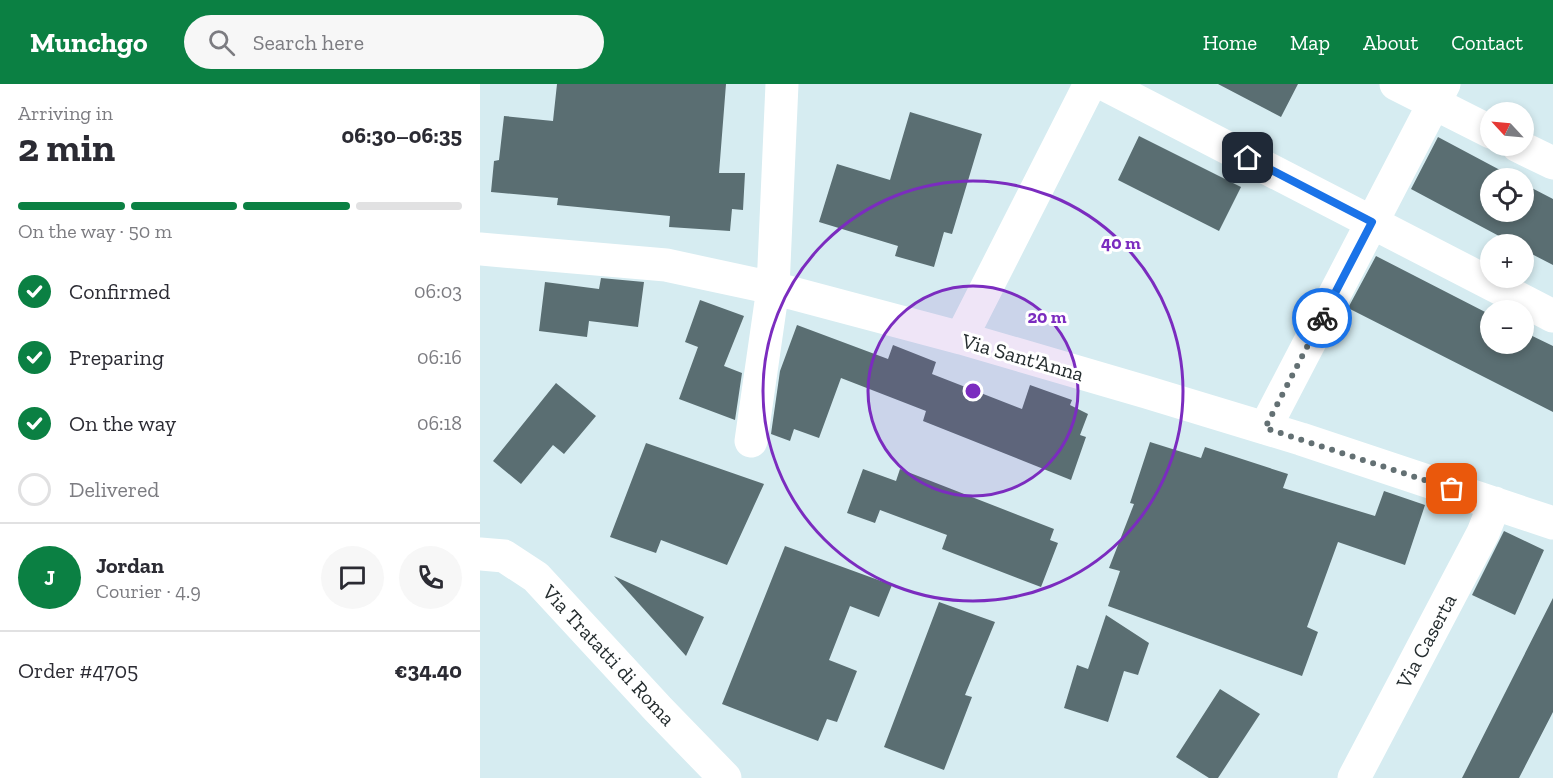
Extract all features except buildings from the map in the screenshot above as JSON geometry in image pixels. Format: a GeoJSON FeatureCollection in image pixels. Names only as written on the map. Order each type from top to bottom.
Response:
{"type":"FeatureCollection","features":[{"type":"Feature","properties":{"kind":"street"},"geometry":{"type":"LineString","coordinates":[[751,441],[773,288],[782,84]]}},
{"type":"Feature","properties":{"kind":"street"},"geometry":{"type":"LineString","coordinates":[[961,338],[1090,84]]}},
{"type":"Feature","properties":{"kind":"street"},"geometry":{"type":"LineString","coordinates":[[1104,84],[1553,316]]}},
{"type":"Feature","properties":{"kind":"street"},"geometry":{"type":"LineString","coordinates":[[1396,84],[1439,94],[1480,124]]}},
{"type":"Feature","properties":{"kind":"street"},"geometry":{"type":"LineString","coordinates":[[1265,428],[1439,94]]}},
{"type":"Feature","properties":{"kind":"street"},"geometry":{"type":"LineString","coordinates":[[1534,154],[1553,163]]}},
{"type":"Feature","properties":{"kind":"street","name":"Via Sant'Anna"},"geometry":{"type":"LineString","coordinates":[[480,249],[666,265],[773,288],[961,338],[1265,428],[1553,523]]}},
{"type":"Feature","properties":{"kind":"street","name":"Via Caserta"},"geometry":{"type":"LineString","coordinates":[[1354,778],[1483,533],[1495,503]]}},
{"type":"Feature","properties":{"kind":"street","name":"Via Tratatti di Roma"},"geometry":{"type":"LineString","coordinates":[[480,554],[504,556],[536,577],[725,778]]}},
{"type":"Feature","properties":{"kind":"way so far"},"geometry":{"type":"LineString","coordinates":[[1322,318],[1265,428],[1452,489]]}},
{"type":"Feature","properties":{"kind":"route"},"geometry":{"type":"LineString","coordinates":[[1248,158],[1372,222],[1322,318]]}}]}
